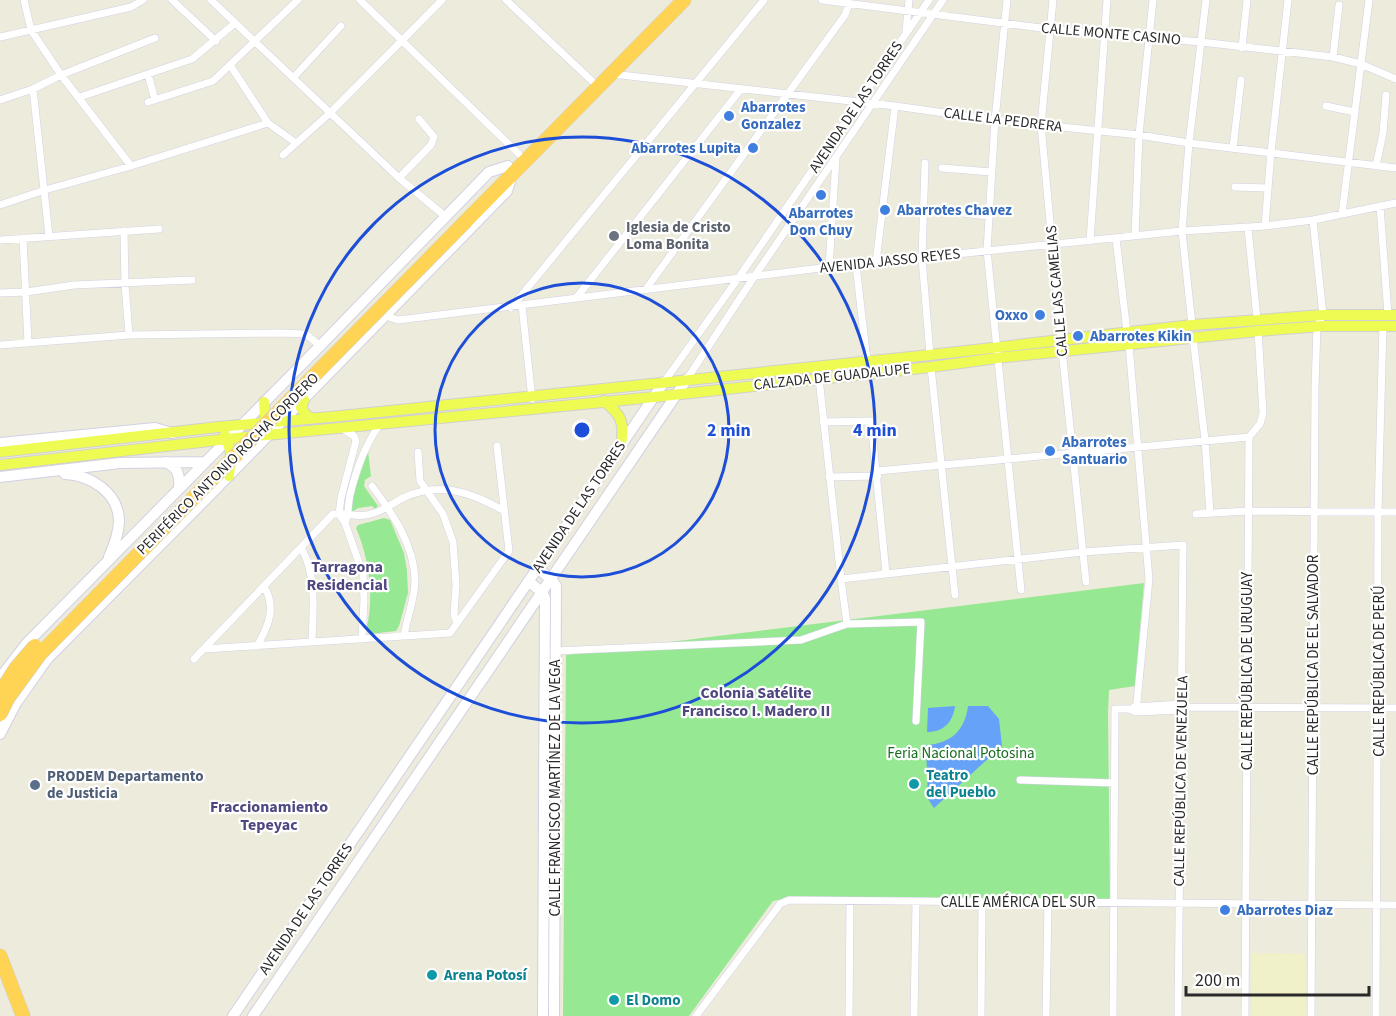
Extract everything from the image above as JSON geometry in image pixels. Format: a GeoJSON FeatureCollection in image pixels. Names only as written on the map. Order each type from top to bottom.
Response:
{"type":"FeatureCollection","features":[{"type":"Feature","properties":{"kind":"highway"},"geometry":{"type":"LineString","coordinates":[[511,168],[519,154],[671,0]]}},
{"type":"Feature","properties":{"kind":"highway"},"geometry":{"type":"LineString","coordinates":[[463,218],[511,168],[684,0]]}},
{"type":"Feature","properties":{"kind":"highway","name":"PERIFÉRICO ANTONIO ROCHA CORDERO"},"geometry":{"type":"LineString","coordinates":[[0,693],[33,648],[463,218]]}},
{"type":"Feature","properties":{"kind":"highway","name":"PERIFÉRICO ANTONIO ROCHA CORDERO"},"geometry":{"type":"LineString","coordinates":[[0,714],[8,698],[40,654],[463,218]]}},
{"type":"Feature","properties":{"kind":"highway"},"geometry":{"type":"LineString","coordinates":[[0,956],[23,1016]]}},
{"type":"Feature","properties":{"kind":"highway"},"geometry":{"type":"LineString","coordinates":[[0,981],[14,1016]]}},
{"type":"Feature","properties":{"kind":"main road"},"geometry":{"type":"LineString","coordinates":[[0,678],[27,643],[489,172],[511,168],[507,190],[304,400],[47,660],[16,703],[0,734]]}},
{"type":"Feature","properties":{"kind":"main road","name":"CALZADA DE GUADALUPE"},"geometry":{"type":"LineString","coordinates":[[0,465],[341,427],[654,397],[736,381],[867,361],[1061,346],[1129,345],[1193,337],[1323,315],[1392,315]]}},
{"type":"Feature","properties":{"kind":"main road","name":"CALZADA DE GUADALUPE"},"geometry":{"type":"LineString","coordinates":[[1061,346],[1127,332],[1192,325],[1396,326]]}},
{"type":"Feature","properties":{"kind":"main road","name":"CALZADA DE GUADALUPE"},"geometry":{"type":"LineString","coordinates":[[0,452],[218,427],[317,419],[664,382],[819,378],[930,367],[996,352]]}},
{"type":"Feature","properties":{"kind":"main road"},"geometry":{"type":"LineString","coordinates":[[286,380],[281,389],[284,400],[292,404],[304,400]]}},
{"type":"Feature","properties":{"kind":"main road","name":"AVENIDA DE LAS TORRES"},"geometry":{"type":"LineString","coordinates":[[253,1016],[687,380]]}},
{"type":"Feature","properties":{"kind":"main road","name":"AVENIDA DE LAS TORRES"},"geometry":{"type":"LineString","coordinates":[[233,1016],[664,382]]}},
{"type":"Feature","properties":{"kind":"main road"},"geometry":{"type":"LineString","coordinates":[[304,400],[301,408],[303,412],[308,417],[317,419]]}},
{"type":"Feature","properties":{"kind":"main road"},"geometry":{"type":"LineString","coordinates":[[604,401],[617,411],[624,430],[621,444]]}},
{"type":"Feature","properties":{"kind":"main road"},"geometry":{"type":"LineString","coordinates":[[264,402],[265,423],[269,435]]}},
{"type":"Feature","properties":{"kind":"main road"},"geometry":{"type":"LineString","coordinates":[[218,427],[227,439],[231,459],[229,476]]}},
{"type":"Feature","properties":{"kind":"main road"},"geometry":{"type":"LineString","coordinates":[[0,443],[155,428],[173,433]]}},
{"type":"Feature","properties":{"kind":"main road"},"geometry":{"type":"LineString","coordinates":[[165,462],[172,464],[178,471],[179,488]]}},
{"type":"Feature","properties":{"kind":"main road"},"geometry":{"type":"LineString","coordinates":[[0,477],[120,463],[205,462]]}},
{"type":"Feature","properties":{"kind":"main road"},"geometry":{"type":"LineString","coordinates":[[608,465],[622,476]]}},
{"type":"Feature","properties":{"kind":"main road"},"geometry":{"type":"LineString","coordinates":[[190,477],[199,473],[209,479],[211,487],[207,498]]}},
{"type":"Feature","properties":{"kind":"main road"},"geometry":{"type":"LineString","coordinates":[[32,474],[74,475],[92,480],[113,499],[119,520],[114,544],[107,561]]}},
{"type":"Feature","properties":{"kind":"main road"},"geometry":{"type":"LineString","coordinates":[[537,568],[551,579]]}},
{"type":"Feature","properties":{"kind":"main road","name":"CALLE FRANCISCO MARTÍNEZ DE LA VEGA"},"geometry":{"type":"LineString","coordinates":[[543,1016],[550,651],[556,586],[551,579]]}},
{"type":"Feature","properties":{"kind":"main road"},"geometry":{"type":"LineString","coordinates":[[528,582],[542,592]]}},
{"type":"Feature","properties":{"kind":"main road","name":"CALLE FRANCISCO MARTÍNEZ DE LA VEGA"},"geometry":{"type":"LineString","coordinates":[[542,592],[545,598],[550,651],[554,1016]]}},
{"type":"Feature","properties":{"kind":"main road"},"geometry":{"type":"LineString","coordinates":[[487,642],[501,652]]}},
{"type":"Feature","properties":{"kind":"street"},"geometry":{"type":"LineString","coordinates":[[24,0],[31,30],[61,75],[131,166]]}},
{"type":"Feature","properties":{"kind":"street"},"geometry":{"type":"LineString","coordinates":[[0,37],[131,7],[143,0]]}},
{"type":"Feature","properties":{"kind":"street"},"geometry":{"type":"LineString","coordinates":[[172,0],[216,41]]}},
{"type":"Feature","properties":{"kind":"street"},"geometry":{"type":"LineString","coordinates":[[211,0],[399,178],[446,217]]}},
{"type":"Feature","properties":{"kind":"street"},"geometry":{"type":"LineString","coordinates":[[360,0],[519,154]]}},
{"type":"Feature","properties":{"kind":"street"},"geometry":{"type":"LineString","coordinates":[[284,154],[330,113],[442,0]]}},
{"type":"Feature","properties":{"kind":"street"},"geometry":{"type":"LineString","coordinates":[[506,0],[592,81]]}},
{"type":"Feature","properties":{"kind":"street"},"geometry":{"type":"LineString","coordinates":[[511,308],[764,0]]}},
{"type":"Feature","properties":{"kind":"street","name":"CALLE MONTE CASINO"},"geometry":{"type":"LineString","coordinates":[[822,0],[1004,24],[1333,57],[1361,64],[1396,79]]}},
{"type":"Feature","properties":{"kind":"street"},"geometry":{"type":"LineString","coordinates":[[906,33],[909,0]]}},
{"type":"Feature","properties":{"kind":"street","name":"AVENIDA DE LAS TORRES"},"geometry":{"type":"LineString","coordinates":[[664,382],[737,280],[929,0]]}},
{"type":"Feature","properties":{"kind":"street","name":"AVENIDA DE LAS TORRES"},"geometry":{"type":"LineString","coordinates":[[687,380],[754,277],[943,0]]}},
{"type":"Feature","properties":{"kind":"street"},"geometry":{"type":"LineString","coordinates":[[1007,0],[995,120],[987,250],[1021,590]]}},
{"type":"Feature","properties":{"kind":"street","name":"CALLE LAS CAMELIAS"},"geometry":{"type":"LineString","coordinates":[[1053,0],[1041,125],[1086,582]]}},
{"type":"Feature","properties":{"kind":"street"},"geometry":{"type":"LineString","coordinates":[[1090,241],[1107,0]]}},
{"type":"Feature","properties":{"kind":"street"},"geometry":{"type":"LineString","coordinates":[[1135,236],[1139,135],[1153,0]]}},
{"type":"Feature","properties":{"kind":"street"},"geometry":{"type":"LineString","coordinates":[[1192,325],[1182,231],[1206,0]]}},
{"type":"Feature","properties":{"kind":"street"},"geometry":{"type":"LineString","coordinates":[[1242,48],[1248,0]]}},
{"type":"Feature","properties":{"kind":"street"},"geometry":{"type":"LineString","coordinates":[[1264,226],[1288,0]]}},
{"type":"Feature","properties":{"kind":"street"},"geometry":{"type":"LineString","coordinates":[[1342,214],[1369,0]]}},
{"type":"Feature","properties":{"kind":"street"},"geometry":{"type":"LineString","coordinates":[[148,75],[152,101],[213,81],[294,1]]}},
{"type":"Feature","properties":{"kind":"street"},"geometry":{"type":"LineString","coordinates":[[646,289],[845,15],[849,4]]}},
{"type":"Feature","properties":{"kind":"street"},"geometry":{"type":"LineString","coordinates":[[1333,57],[1339,5]]}},
{"type":"Feature","properties":{"kind":"street"},"geometry":{"type":"LineString","coordinates":[[80,97],[192,59],[234,24]]}},
{"type":"Feature","properties":{"kind":"street"},"geometry":{"type":"LineString","coordinates":[[293,78],[341,26]]}},
{"type":"Feature","properties":{"kind":"street"},"geometry":{"type":"LineString","coordinates":[[0,100],[33,89],[61,75],[155,38]]}},
{"type":"Feature","properties":{"kind":"street"},"geometry":{"type":"LineString","coordinates":[[230,65],[268,123],[296,143]]}},
{"type":"Feature","properties":{"kind":"street","name":"CALLE LA PEDRERA"},"geometry":{"type":"LineString","coordinates":[[610,74],[895,106],[995,120],[1098,130],[1396,168]]}},
{"type":"Feature","properties":{"kind":"street"},"geometry":{"type":"LineString","coordinates":[[1233,148],[1241,80]]}},
{"type":"Feature","properties":{"kind":"street"},"geometry":{"type":"LineString","coordinates":[[33,89],[49,236]]}},
{"type":"Feature","properties":{"kind":"street"},"geometry":{"type":"LineString","coordinates":[[577,297],[741,90]]}},
{"type":"Feature","properties":{"kind":"street"},"geometry":{"type":"LineString","coordinates":[[1376,166],[1383,133],[1386,95]]}},
{"type":"Feature","properties":{"kind":"street"},"geometry":{"type":"LineString","coordinates":[[876,262],[895,106]]}},
{"type":"Feature","properties":{"kind":"street"},"geometry":{"type":"LineString","coordinates":[[1326,106],[1355,112]]}},
{"type":"Feature","properties":{"kind":"street"},"geometry":{"type":"LineString","coordinates":[[399,178],[431,146],[434,140],[419,119]]}},
{"type":"Feature","properties":{"kind":"street"},"geometry":{"type":"LineString","coordinates":[[0,205],[268,123]]}},
{"type":"Feature","properties":{"kind":"street"},"geometry":{"type":"LineString","coordinates":[[829,267],[836,157]]}},
{"type":"Feature","properties":{"kind":"street"},"geometry":{"type":"LineString","coordinates":[[925,163],[922,258],[930,355]]}},
{"type":"Feature","properties":{"kind":"street"},"geometry":{"type":"LineString","coordinates":[[942,168],[992,172]]}},
{"type":"Feature","properties":{"kind":"street"},"geometry":{"type":"LineString","coordinates":[[1235,187],[1268,188]]}},
{"type":"Feature","properties":{"kind":"street","name":"AVENIDA JASSO REYES"},"geometry":{"type":"LineString","coordinates":[[386,316],[398,320],[511,308],[577,297],[737,280],[829,267],[1182,231],[1248,228],[1312,220],[1396,203]]}},
{"type":"Feature","properties":{"kind":"street"},"geometry":{"type":"LineString","coordinates":[[1380,206],[1392,315]]}},
{"type":"Feature","properties":{"kind":"street"},"geometry":{"type":"LineString","coordinates":[[936,210],[989,216]]}},
{"type":"Feature","properties":{"kind":"street"},"geometry":{"type":"LineString","coordinates":[[1312,220],[1323,315]]}},
{"type":"Feature","properties":{"kind":"street","name":"CALLE REPÚBLICA DE URUGUAY"},"geometry":{"type":"LineString","coordinates":[[1245,1016],[1249,437],[1260,424],[1263,413],[1258,325],[1248,228]]}},
{"type":"Feature","properties":{"kind":"street"},"geometry":{"type":"LineString","coordinates":[[0,240],[159,229]]}},
{"type":"Feature","properties":{"kind":"street"},"geometry":{"type":"LineString","coordinates":[[124,231],[129,335]]}},
{"type":"Feature","properties":{"kind":"street"},"geometry":{"type":"LineString","coordinates":[[23,238],[28,343]]}},
{"type":"Feature","properties":{"kind":"street"},"geometry":{"type":"LineString","coordinates":[[1116,238],[1127,332]]}},
{"type":"Feature","properties":{"kind":"street"},"geometry":{"type":"LineString","coordinates":[[856,265],[867,361]]}},
{"type":"Feature","properties":{"kind":"street"},"geometry":{"type":"LineString","coordinates":[[0,293],[75,285],[192,280]]}},
{"type":"Feature","properties":{"kind":"street"},"geometry":{"type":"LineString","coordinates":[[522,306],[533,408]]}},
{"type":"Feature","properties":{"kind":"street","name":"CALLE REPÚBLICA DE EL SALVADOR"},"geometry":{"type":"LineString","coordinates":[[1311,1016],[1317,326],[1323,315]]}},
{"type":"Feature","properties":{"kind":"street","name":"CALLE REPÚBLICA DE PERÚ"},"geometry":{"type":"LineString","coordinates":[[1376,1016],[1378,512],[1383,326]]}},
{"type":"Feature","properties":{"kind":"street"},"geometry":{"type":"LineString","coordinates":[[0,345],[129,335],[306,334],[320,346]]}},
{"type":"Feature","properties":{"kind":"street"},"geometry":{"type":"LineString","coordinates":[[1193,337],[1205,440],[1210,513]]}},
{"type":"Feature","properties":{"kind":"street"},"geometry":{"type":"LineString","coordinates":[[1129,345],[1149,579],[1134,709]]}},
{"type":"Feature","properties":{"kind":"street"},"geometry":{"type":"LineString","coordinates":[[930,367],[955,595]]}},
{"type":"Feature","properties":{"kind":"street"},"geometry":{"type":"LineString","coordinates":[[819,378],[840,579],[847,624]]}},
{"type":"Feature","properties":{"kind":"street"},"geometry":{"type":"LineString","coordinates":[[823,422],[871,421],[886,573]]}},
{"type":"Feature","properties":{"kind":"street"},"geometry":{"type":"LineString","coordinates":[[362,639],[363,574],[346,520],[353,484],[368,442],[381,423]]}},
{"type":"Feature","properties":{"kind":"street"},"geometry":{"type":"LineString","coordinates":[[339,514],[356,441],[354,436],[341,427]]}},
{"type":"Feature","properties":{"kind":"street"},"geometry":{"type":"LineString","coordinates":[[829,477],[1249,437]]}},
{"type":"Feature","properties":{"kind":"street"},"geometry":{"type":"LineString","coordinates":[[204,649],[450,633],[509,551],[497,446]]}},
{"type":"Feature","properties":{"kind":"street"},"geometry":{"type":"LineString","coordinates":[[418,452],[420,481],[443,514],[453,542],[456,585],[454,618],[457,622]]}},
{"type":"Feature","properties":{"kind":"street"},"geometry":{"type":"LineString","coordinates":[[345,482],[353,484]]}},
{"type":"Feature","properties":{"kind":"street"},"geometry":{"type":"LineString","coordinates":[[372,486],[387,506],[403,535],[413,564],[413,592],[404,636]]}},
{"type":"Feature","properties":{"kind":"street"},"geometry":{"type":"LineString","coordinates":[[346,520],[373,514],[416,492],[436,488],[459,490],[504,511]]}},
{"type":"Feature","properties":{"kind":"street"},"geometry":{"type":"LineString","coordinates":[[340,503],[348,504]]}},
{"type":"Feature","properties":{"kind":"street"},"geometry":{"type":"LineString","coordinates":[[1196,514],[1248,511],[1396,512]]}},
{"type":"Feature","properties":{"kind":"street"},"geometry":{"type":"LineString","coordinates":[[339,514],[346,520]]}},
{"type":"Feature","properties":{"kind":"street"},"geometry":{"type":"LineString","coordinates":[[194,659],[302,549],[329,517],[339,514]]}},
{"type":"Feature","properties":{"kind":"street","name":"CALLE REPÚBLICA DE VENEZUELA"},"geometry":{"type":"LineString","coordinates":[[1147,547],[1183,545],[1184,707],[1178,1016]]}},
{"type":"Feature","properties":{"kind":"street"},"geometry":{"type":"LineString","coordinates":[[840,579],[1147,547]]}},
{"type":"Feature","properties":{"kind":"street"},"geometry":{"type":"LineString","coordinates":[[302,549],[309,566],[313,588],[312,642]]}},
{"type":"Feature","properties":{"kind":"street"},"geometry":{"type":"LineString","coordinates":[[257,646],[271,614],[269,595],[264,587]]}},
{"type":"Feature","properties":{"kind":"street"},"geometry":{"type":"LineString","coordinates":[[550,651],[801,640],[847,624],[921,622],[916,721]]}},
{"type":"Feature","properties":{"kind":"street"},"geometry":{"type":"LineString","coordinates":[[1113,1016],[1115,709],[1396,708]]}},
{"type":"Feature","properties":{"kind":"street"},"geometry":{"type":"LineString","coordinates":[[1020,780],[1114,783]]}},
{"type":"Feature","properties":{"kind":"street","name":"CALLE AMÉRICA DEL SUR"},"geometry":{"type":"LineString","coordinates":[[696,1016],[780,904],[789,900],[1396,905]]}},
{"type":"Feature","properties":{"kind":"street"},"geometry":{"type":"LineString","coordinates":[[849,1016],[850,901]]}},
{"type":"Feature","properties":{"kind":"street"},"geometry":{"type":"LineString","coordinates":[[914,1016],[916,902]]}},
{"type":"Feature","properties":{"kind":"street"},"geometry":{"type":"LineString","coordinates":[[981,1016],[982,902]]}},
{"type":"Feature","properties":{"kind":"street"},"geometry":{"type":"LineString","coordinates":[[1046,1016],[1048,903]]}},
{"type":"Feature","properties":{"kind":"shaded area"},"geometry":{"type":"Polygon","coordinates":[[[1252,953],[1305,954],[1305,1016],[1251,1016],[1252,953]]]}},
{"type":"Feature","properties":{"kind":"green space"},"geometry":{"type":"Polygon","coordinates":[[[368,451],[371,476],[365,480],[364,486],[378,506],[375,509],[372,506],[358,508],[352,512],[352,498],[368,451]]]}},
{"type":"Feature","properties":{"kind":"green space"},"geometry":{"type":"Polygon","coordinates":[[[384,518],[390,520],[404,553],[408,593],[396,631],[370,634],[366,630],[370,605],[369,578],[361,540],[356,528],[358,525],[384,518]]]}},
{"type":"Feature","properties":{"kind":"green space","name":"Feria Nacional Potosina"},"geometry":{"type":"Polygon","coordinates":[[[1144,583],[1135,686],[1109,690],[1110,901],[788,898],[773,901],[689,1016],[563,1016],[566,655],[1144,583]]]}},
{"type":"Feature","properties":{"kind":"water"},"geometry":{"type":"Polygon","coordinates":[[[955,706],[947,725],[933,732],[927,732],[928,708],[955,706]]]}},
{"type":"Feature","properties":{"kind":"water"},"geometry":{"type":"Polygon","coordinates":[[[968,706],[988,706],[999,719],[1002,746],[934,808],[928,799],[926,745],[943,742],[955,734],[964,722],[968,706]]]}},
{"type":"Feature","properties":{"kind":"place","name":"Abarrotes Gonzalez"},"geometry":{"type":"Point","coordinates":[729,116]}},
{"type":"Feature","properties":{"kind":"place","name":"Abarrotes Lupita"},"geometry":{"type":"Point","coordinates":[753,148]}},
{"type":"Feature","properties":{"kind":"place","name":"Abarrotes Don Chuy"},"geometry":{"type":"Point","coordinates":[821,195]}},
{"type":"Feature","properties":{"kind":"place","name":"Abarrotes Chavez"},"geometry":{"type":"Point","coordinates":[885,210]}},
{"type":"Feature","properties":{"kind":"place","name":"Iglesia de Cristo Loma Bonita"},"geometry":{"type":"Point","coordinates":[614,236]}},
{"type":"Feature","properties":{"kind":"place","name":"Oxxo"},"geometry":{"type":"Point","coordinates":[1040,315]}},
{"type":"Feature","properties":{"kind":"place","name":"Abarrotes Kikin"},"geometry":{"type":"Point","coordinates":[1078,336]}},
{"type":"Feature","properties":{"kind":"place","name":"Abarrotes Santuario"},"geometry":{"type":"Point","coordinates":[1050,451]}},
{"type":"Feature","properties":{"kind":"place","name":"Teatro del Pueblo"},"geometry":{"type":"Point","coordinates":[914,784]}},
{"type":"Feature","properties":{"kind":"place","name":"PRODEM Departamento de Justicia"},"geometry":{"type":"Point","coordinates":[35,785]}},
{"type":"Feature","properties":{"kind":"place","name":"Abarrotes Diaz"},"geometry":{"type":"Point","coordinates":[1225,910]}},
{"type":"Feature","properties":{"kind":"place","name":"Arena Potosí"},"geometry":{"type":"Point","coordinates":[432,975]}},
{"type":"Feature","properties":{"kind":"place","name":"El Domo"},"geometry":{"type":"Point","coordinates":[614,1000]}},
{"type":"Feature","properties":{"kind":"district","name":"Tarragona Residencial"},"geometry":{"type":"Point","coordinates":[347,576]}},
{"type":"Feature","properties":{"kind":"district","name":"Colonia Satélite Francisco I. Madero II"},"geometry":{"type":"Point","coordinates":[756,702]}},
{"type":"Feature","properties":{"kind":"district","name":"Fraccionamiento Tepeyac"},"geometry":{"type":"Point","coordinates":[269,816]}}]}
